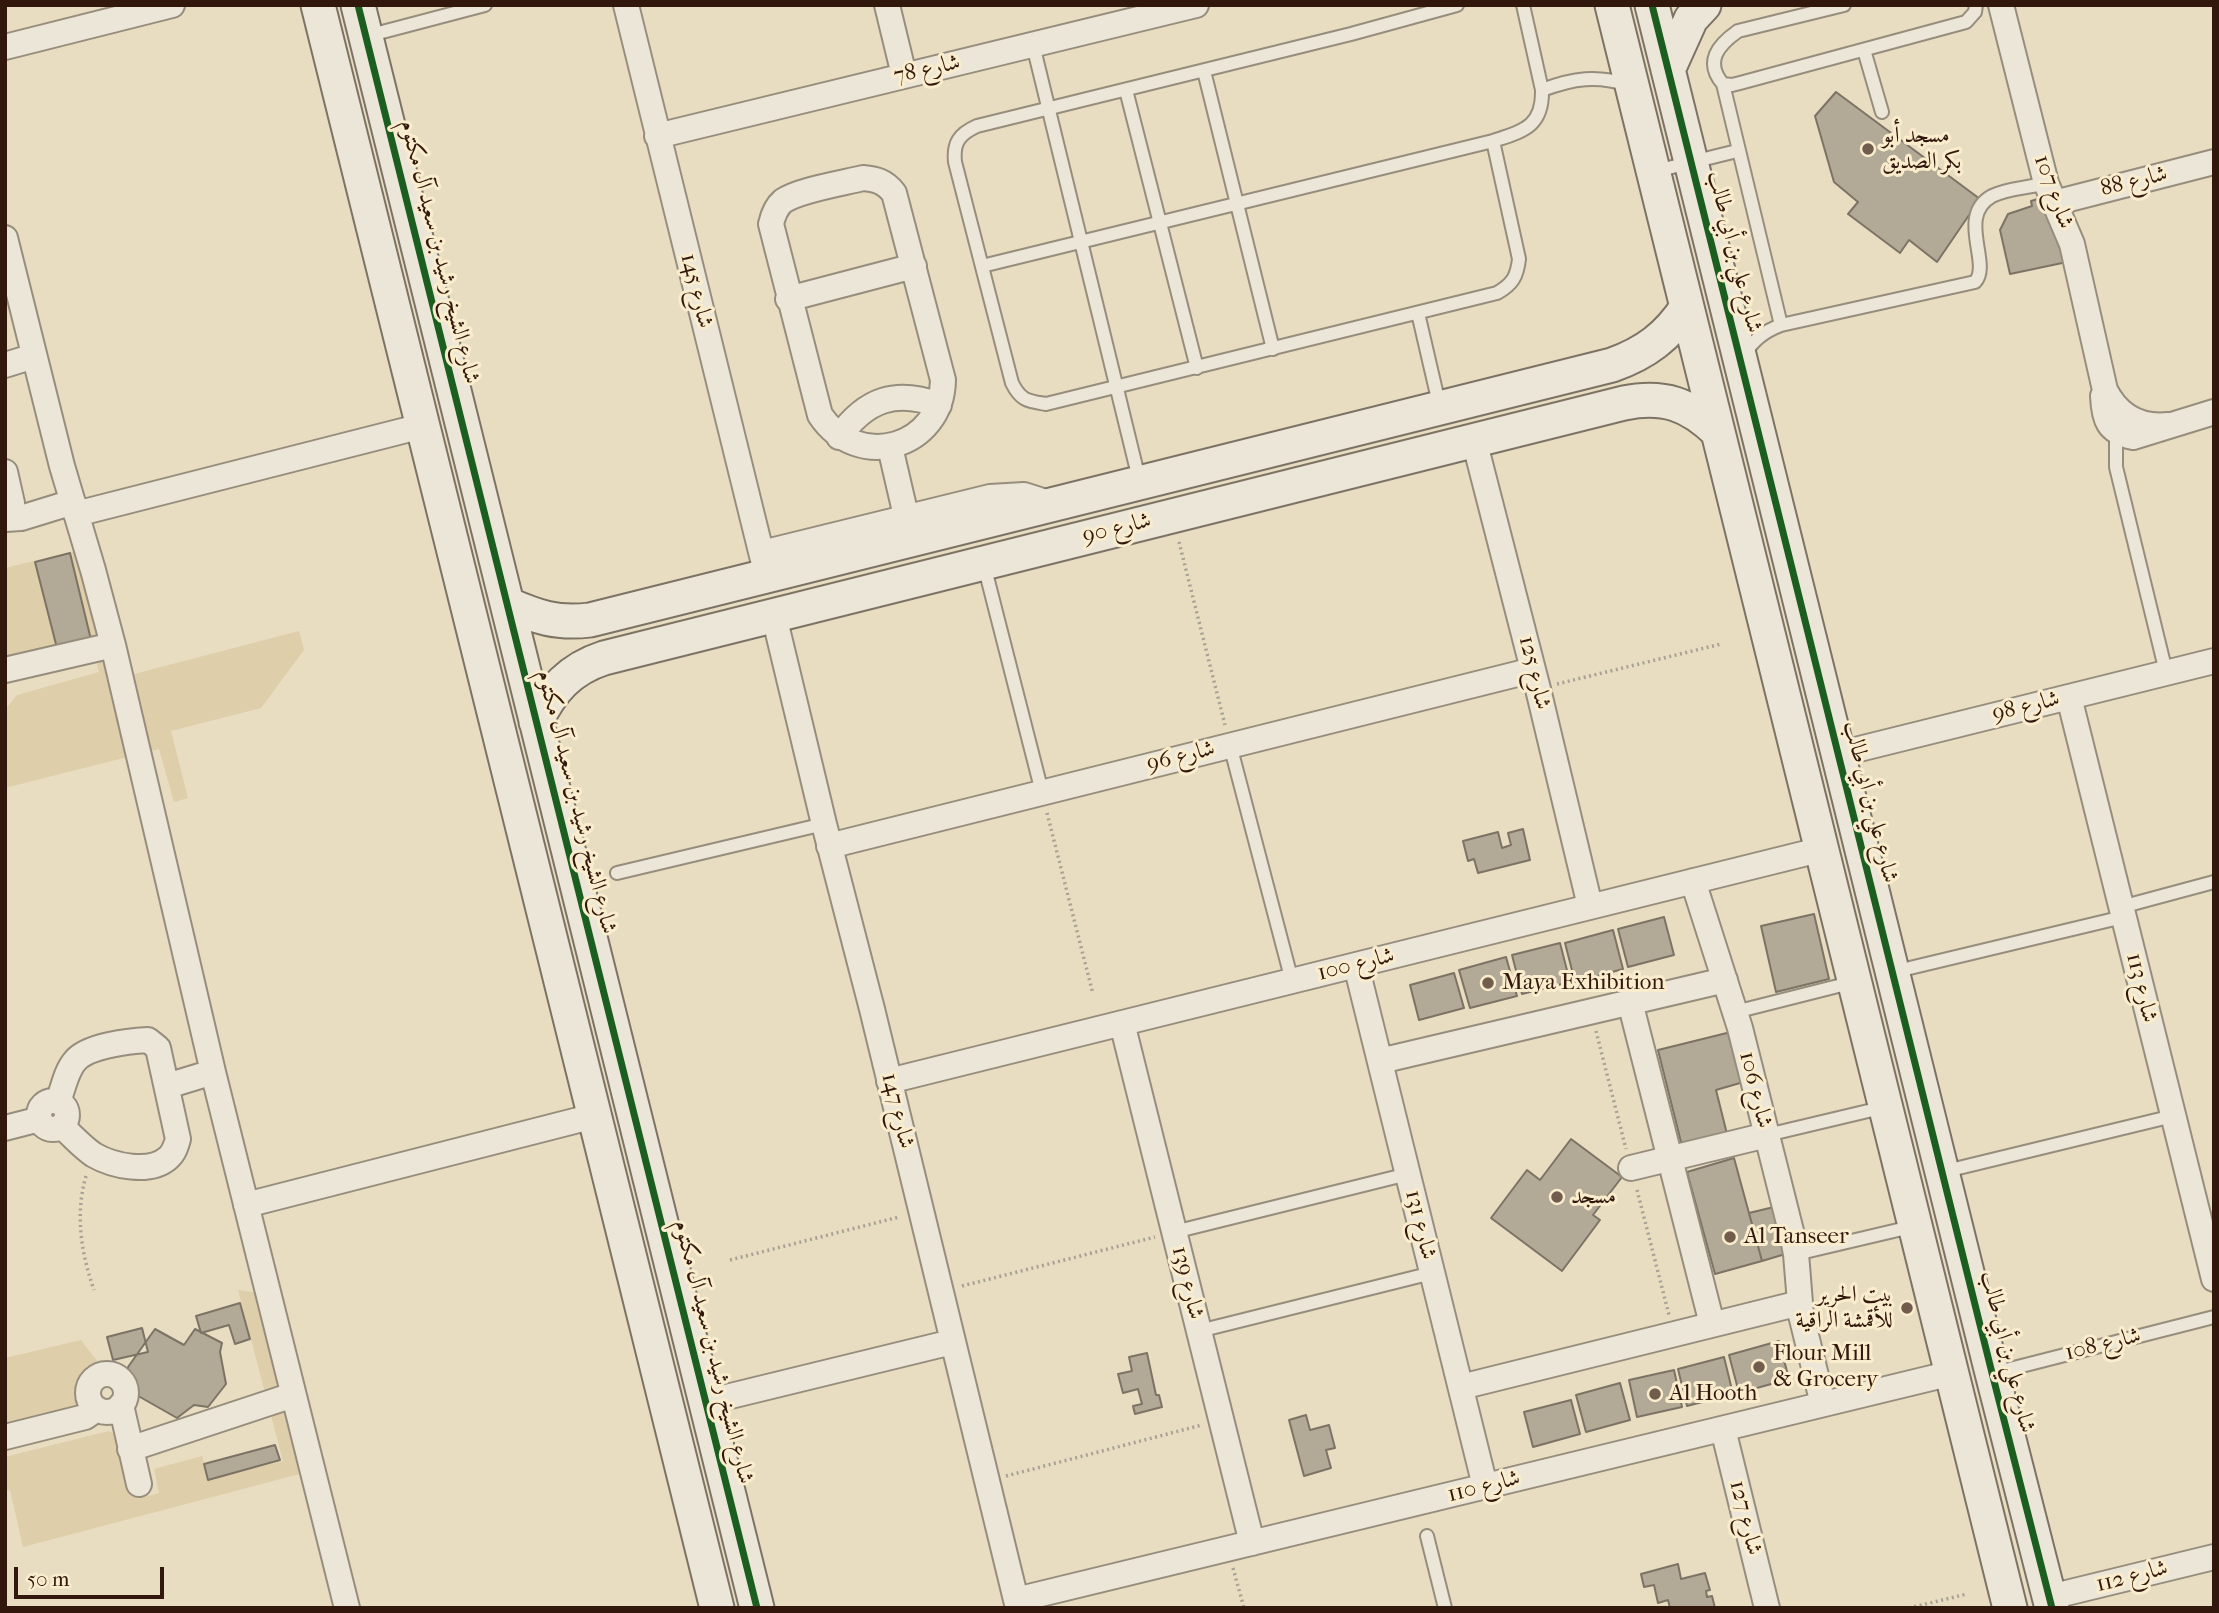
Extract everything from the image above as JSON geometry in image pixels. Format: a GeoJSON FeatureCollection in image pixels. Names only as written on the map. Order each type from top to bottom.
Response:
{"type":"FeatureCollection","features":[{"type":"Feature","properties":{"kind":"street"},"geometry":{"type":"LineString","coordinates":[[5,47],[172,5]]}},
{"type":"Feature","properties":{"kind":"street"},"geometry":{"type":"LineString","coordinates":[[318,5],[717,1608]]}},
{"type":"Feature","properties":{"kind":"street","name":"شارع 145"},"geometry":{"type":"LineString","coordinates":[[626,5],[765,565]]}},
{"type":"Feature","properties":{"kind":"street"},"geometry":{"type":"LineString","coordinates":[[887,5],[904,75]]}},
{"type":"Feature","properties":{"kind":"street","name":"شارع 78"},"geometry":{"type":"LineString","coordinates":[[657,136],[1196,5]]}},
{"type":"Feature","properties":{"kind":"street"},"geometry":{"type":"LineString","coordinates":[[1612,5],[2010,1608]]}},
{"type":"Feature","properties":{"kind":"street","name":"شارع علي بن أبي طالب"},"geometry":{"type":"LineString","coordinates":[[1652,5],[2051,1603]]}},
{"type":"Feature","properties":{"kind":"street"},"geometry":{"type":"LineString","coordinates":[[1668,70],[1691,19],[1704,5]]}},
{"type":"Feature","properties":{"kind":"street","name":"شارع 107"},"geometry":{"type":"LineString","coordinates":[[2001,5],[2050,193],[2073,244],[2102,380],[2105,417],[2111,428],[2120,435],[2133,437],[2214,412]]}},
{"type":"Feature","properties":{"kind":"street","name":"شارع الشيخ رشيد بن سعيد آل مكتوم"},"geometry":{"type":"LineString","coordinates":[[362,21],[757,1608]]}},
{"type":"Feature","properties":{"kind":"street","name":"شارع 88"},"geometry":{"type":"LineString","coordinates":[[2050,193],[2214,162]]}},
{"type":"Feature","properties":{"kind":"street"},"geometry":{"type":"LineString","coordinates":[[863,178],[875,178],[886,184],[894,193],[914,266],[943,380],[943,393],[931,419],[906,441],[890,447],[864,446],[839,436],[828,427],[820,415],[771,225],[774,212],[782,202],[793,195],[863,178]]}},
{"type":"Feature","properties":{"kind":"street"},"geometry":{"type":"LineString","coordinates":[[5,238],[12,299],[34,356],[113,645],[213,1072],[347,1608]]}},
{"type":"Feature","properties":{"kind":"street"},"geometry":{"type":"LineString","coordinates":[[788,299],[914,266]]}},
{"type":"Feature","properties":{"kind":"street","name":"شارع 90"},"geometry":{"type":"LineString","coordinates":[[507,604],[547,620],[568,623],[609,617],[669,601],[765,565],[909,529],[1070,502],[1612,365],[1648,349],[1663,337],[1687,307]]}},
{"type":"Feature","properties":{"kind":"street"},"geometry":{"type":"LineString","coordinates":[[5,365],[34,356]]}},
{"type":"Feature","properties":{"kind":"street"},"geometry":{"type":"LineString","coordinates":[[410,372],[413,364],[420,358],[438,357],[447,362]]}},
{"type":"Feature","properties":{"kind":"street"},"geometry":{"type":"LineString","coordinates":[[1552,380],[1559,385],[1566,401],[1561,419]]}},
{"type":"Feature","properties":{"kind":"street","name":"شارع 107"},"geometry":{"type":"LineString","coordinates":[[2102,380],[2110,400],[2125,416],[2146,425],[2168,425]]}},
{"type":"Feature","properties":{"kind":"street"},"geometry":{"type":"LineString","coordinates":[[839,436],[866,408],[883,400],[921,398],[939,405]]}},
{"type":"Feature","properties":{"kind":"street","name":"شارع 90"},"geometry":{"type":"LineString","coordinates":[[536,722],[552,693],[574,671],[604,658],[1474,440],[1644,399],[1685,407],[1703,418],[1718,432]]}},
{"type":"Feature","properties":{"kind":"street"},"geometry":{"type":"LineString","coordinates":[[5,472],[12,503],[5,517],[14,519],[75,508],[422,426]]}},
{"type":"Feature","properties":{"kind":"street","name":"شارع 125"},"geometry":{"type":"LineString","coordinates":[[1474,440],[1536,679],[1590,906]]}},
{"type":"Feature","properties":{"kind":"street"},"geometry":{"type":"LineString","coordinates":[[890,447],[909,529]]}},
{"type":"Feature","properties":{"kind":"street"},"geometry":{"type":"LineString","coordinates":[[1070,502],[1065,513],[1070,533],[1081,539]]}},
{"type":"Feature","properties":{"kind":"street"},"geometry":{"type":"LineString","coordinates":[[669,601],[657,615],[656,625],[667,639],[677,640]]}},
{"type":"Feature","properties":{"kind":"street","name":"شارع 147"},"geometry":{"type":"LineString","coordinates":[[774,615],[1017,1604]]}},
{"type":"Feature","properties":{"kind":"street"},"geometry":{"type":"LineString","coordinates":[[5,670],[113,645]]}},
{"type":"Feature","properties":{"kind":"street","name":"شارع 98"},"geometry":{"type":"LineString","coordinates":[[1839,754],[2214,661]]}},
{"type":"Feature","properties":{"kind":"street","name":"شارع 96"},"geometry":{"type":"LineString","coordinates":[[826,835],[1042,792],[1230,745],[1536,679]]}},
{"type":"Feature","properties":{"kind":"street","name":"شارع 113"},"geometry":{"type":"LineString","coordinates":[[2069,697],[2214,1279]]}},
{"type":"Feature","properties":{"kind":"street","name":"شارع 100"},"geometry":{"type":"LineString","coordinates":[[890,1080],[1822,849]]}},
{"type":"Feature","properties":{"kind":"street","name":"شارع 106"},"geometry":{"type":"LineString","coordinates":[[1693,881],[1735,1012],[1767,1135],[1796,1254],[1800,1303],[1823,1404]]}},
{"type":"Feature","properties":{"kind":"street"},"geometry":{"type":"LineString","coordinates":[[555,963],[573,971],[583,969],[594,954]]}},
{"type":"Feature","properties":{"kind":"street","name":"شارع 131"},"geometry":{"type":"LineString","coordinates":[[1356,965],[1485,1486]]}},
{"type":"Feature","properties":{"kind":"street"},"geometry":{"type":"LineString","coordinates":[[1380,1061],[1725,981]]}},
{"type":"Feature","properties":{"kind":"street"},"geometry":{"type":"LineString","coordinates":[[565,1002],[577,987],[595,986],[603,990]]}},
{"type":"Feature","properties":{"kind":"street"},"geometry":{"type":"LineString","coordinates":[[1630,1002],[1712,1325]]}},
{"type":"Feature","properties":{"kind":"street","name":"شارع 139"},"geometry":{"type":"LineString","coordinates":[[1122,1023],[1221,1420],[1240,1546]]}},
{"type":"Feature","properties":{"kind":"street"},"geometry":{"type":"LineString","coordinates":[[148,1040],[158,1048],[178,1139],[169,1158],[160,1163],[150,1166],[118,1164],[93,1154],[53,1116],[71,1066],[80,1055],[94,1049],[148,1040]]}},
{"type":"Feature","properties":{"kind":"street"},"geometry":{"type":"LineString","coordinates":[[1874,1063],[1896,1067],[1906,1063],[1914,1055]]}},
{"type":"Feature","properties":{"kind":"street"},"geometry":{"type":"LineString","coordinates":[[167,1086],[213,1072]]}},
{"type":"Feature","properties":{"kind":"street"},"geometry":{"type":"LineString","coordinates":[[1888,1117],[1898,1119],[1908,1115],[1928,1116]]}},
{"type":"Feature","properties":{"kind":"street"},"geometry":{"type":"LineString","coordinates":[[5,1128],[53,1116]]}},
{"type":"Feature","properties":{"kind":"street"},"geometry":{"type":"LineString","coordinates":[[246,1205],[594,1116]]}},
{"type":"Feature","properties":{"kind":"street"},"geometry":{"type":"LineString","coordinates":[[1631,1168],[1767,1135]]}},
{"type":"Feature","properties":{"kind":"street"},"geometry":{"type":"LineString","coordinates":[[1461,1387],[1800,1303]]}},
{"type":"Feature","properties":{"kind":"street"},"geometry":{"type":"LineString","coordinates":[[706,1402],[952,1342]]}},
{"type":"Feature","properties":{"kind":"street","name":"شارع 110"},"geometry":{"type":"LineString","coordinates":[[1017,1604],[1240,1546],[1952,1373]]}},
{"type":"Feature","properties":{"kind":"street"},"geometry":{"type":"LineString","coordinates":[[130,1449],[293,1395]]}},
{"type":"Feature","properties":{"kind":"street"},"geometry":{"type":"LineString","coordinates":[[5,1437],[85,1417],[109,1407],[130,1449],[139,1484]]}},
{"type":"Feature","properties":{"kind":"street","name":"شارع 127"},"geometry":{"type":"LineString","coordinates":[[1723,1429],[1767,1608]]}},
{"type":"Feature","properties":{"kind":"street","name":"شارع 112"},"geometry":{"type":"LineString","coordinates":[[2051,1603],[2214,1556]]}},
{"type":"Feature","properties":{"kind":"lane"},"geometry":{"type":"LineString","coordinates":[[362,21],[485,5]]}},
{"type":"Feature","properties":{"kind":"lane"},"geometry":{"type":"LineString","coordinates":[[1457,5],[1204,71],[977,126],[967,131],[954,150],[955,162],[1012,383],[1018,395],[1029,401],[1046,404],[1418,313],[1497,292],[1509,286],[1518,274],[1519,259],[1493,141]]}},
{"type":"Feature","properties":{"kind":"lane"},"geometry":{"type":"LineString","coordinates":[[982,267],[1493,141],[1520,132],[1539,116],[1542,103],[1542,90],[1523,5]]}},
{"type":"Feature","properties":{"kind":"lane"},"geometry":{"type":"LineString","coordinates":[[1781,325],[1723,84],[1715,76],[1713,64],[1717,52],[1726,40],[1738,31],[1844,5]]}},
{"type":"Feature","properties":{"kind":"lane"},"geometry":{"type":"LineString","coordinates":[[1723,84],[1732,85],[1966,22],[1975,12],[1976,5]]}},
{"type":"Feature","properties":{"kind":"lane"},"geometry":{"type":"LineString","coordinates":[[1033,45],[1140,483]]}},
{"type":"Feature","properties":{"kind":"lane"},"geometry":{"type":"LineString","coordinates":[[1864,50],[1882,112]]}},
{"type":"Feature","properties":{"kind":"lane"},"geometry":{"type":"LineString","coordinates":[[1204,71],[1273,349]]}},
{"type":"Feature","properties":{"kind":"lane"},"geometry":{"type":"LineString","coordinates":[[1542,90],[1566,81],[1589,78],[1632,86]]}},
{"type":"Feature","properties":{"kind":"lane"},"geometry":{"type":"LineString","coordinates":[[1126,90],[1197,368]]}},
{"type":"Feature","properties":{"kind":"lane"},"geometry":{"type":"LineString","coordinates":[[1654,172],[1737,151]]}},
{"type":"Feature","properties":{"kind":"lane"},"geometry":{"type":"LineString","coordinates":[[1741,363],[1756,339],[1781,325],[1975,282],[1981,269],[1975,237],[1976,222],[1982,205],[1997,194],[2050,193]]}},
{"type":"Feature","properties":{"kind":"lane"},"geometry":{"type":"LineString","coordinates":[[1418,313],[1440,408]]}},
{"type":"Feature","properties":{"kind":"lane"},"geometry":{"type":"LineString","coordinates":[[2120,435],[2116,442],[2116,467],[2166,672]]}},
{"type":"Feature","properties":{"kind":"lane"},"geometry":{"type":"LineString","coordinates":[[984,563],[1042,792]]}},
{"type":"Feature","properties":{"kind":"lane"},"geometry":{"type":"LineString","coordinates":[[1230,745],[1292,981]]}},
{"type":"Feature","properties":{"kind":"lane"},"geometry":{"type":"LineString","coordinates":[[617,873],[826,835]]}},
{"type":"Feature","properties":{"kind":"lane"},"geometry":{"type":"LineString","coordinates":[[1893,972],[2122,912],[2214,882]]}},
{"type":"Feature","properties":{"kind":"lane"},"geometry":{"type":"LineString","coordinates":[[1735,1012],[1855,982]]}},
{"type":"Feature","properties":{"kind":"lane"},"geometry":{"type":"LineString","coordinates":[[1942,1172],[2173,1116]]}},
{"type":"Feature","properties":{"kind":"lane"},"geometry":{"type":"LineString","coordinates":[[1767,1135],[1888,1117]]}},
{"type":"Feature","properties":{"kind":"lane"},"geometry":{"type":"LineString","coordinates":[[1174,1232],[1408,1174]]}},
{"type":"Feature","properties":{"kind":"lane"},"geometry":{"type":"LineString","coordinates":[[1796,1254],[1915,1226]]}},
{"type":"Feature","properties":{"kind":"lane"},"geometry":{"type":"LineString","coordinates":[[1199,1331],[1432,1273]]}},
{"type":"Feature","properties":{"kind":"lane","name":"شارع 108"},"geometry":{"type":"LineString","coordinates":[[1992,1373],[2214,1317]]}},
{"type":"Feature","properties":{"kind":"lane"},"geometry":{"type":"LineString","coordinates":[[1427,1536],[1445,1608]]}},
{"type":"Feature","properties":{"kind":"path"},"geometry":{"type":"LineString","coordinates":[[1173,516],[1230,745]]}},
{"type":"Feature","properties":{"kind":"path"},"geometry":{"type":"LineString","coordinates":[[1536,679],[1721,644]]}},
{"type":"Feature","properties":{"kind":"path"},"geometry":{"type":"LineString","coordinates":[[1042,792],[1093,994]]}},
{"type":"Feature","properties":{"kind":"path"},"geometry":{"type":"LineString","coordinates":[[93,1154],[80,1210],[83,1254],[94,1290]]}},
{"type":"Feature","properties":{"kind":"path"},"geometry":{"type":"LineString","coordinates":[[730,1260],[922,1212]]}},
{"type":"Feature","properties":{"kind":"path"},"geometry":{"type":"LineString","coordinates":[[940,1292],[1174,1232]]}},
{"type":"Feature","properties":{"kind":"path"},"geometry":{"type":"LineString","coordinates":[[987,1481],[1221,1420]]}},
{"type":"Feature","properties":{"kind":"path"},"geometry":{"type":"LineString","coordinates":[[1240,1546],[1244,1608]]}},
{"type":"Feature","properties":{"kind":"path"},"geometry":{"type":"LineString","coordinates":[[1909,1608],[1967,1594]]}},
{"type":"Feature","properties":{"kind":"shaded area"},"geometry":{"type":"Polygon","coordinates":[[[83,549],[115,679],[299,631],[304,650],[261,708],[171,731],[188,798],[174,802],[159,749],[5,788],[5,710],[17,695],[99,672],[70,553],[35,562],[59,656],[5,662],[5,568],[83,549]]]}},
{"type":"Feature","properties":{"kind":"shaded area"},"geometry":{"type":"Polygon","coordinates":[[[238,1290],[266,1294],[311,1471],[23,1547],[10,1490],[5,1491],[5,1457],[109,1431],[122,1438],[138,1499],[159,1493],[154,1469],[202,1456],[209,1479],[283,1461],[238,1290]]]}},
{"type":"Feature","properties":{"kind":"shaded area"},"geometry":{"type":"Polygon","coordinates":[[[81,1340],[100,1365],[85,1387],[87,1413],[5,1436],[5,1358],[81,1340]]]}},
{"type":"Feature","properties":{"kind":"building","name":"مسجد أبو بكر الصديق"},"geometry":{"type":"Polygon","coordinates":[[[1836,92],[1980,199],[1937,262],[1909,240],[1900,253],[1848,214],[1858,202],[1834,182],[1815,116],[1836,92]]]}},
{"type":"Feature","properties":{"kind":"building"},"geometry":{"type":"Polygon","coordinates":[[[2048,196],[2067,262],[2010,274],[2000,230],[2008,214],[2032,206],[2031,201],[2048,196]]]}},
{"type":"Feature","properties":{"kind":"building"},"geometry":{"type":"Polygon","coordinates":[[[70,553],[93,648],[59,656],[35,562],[70,553]]]}},
{"type":"Feature","properties":{"kind":"building"},"geometry":{"type":"Polygon","coordinates":[[[1523,829],[1530,860],[1478,873],[1474,859],[1468,861],[1463,841],[1498,832],[1502,848],[1511,845],[1508,833],[1523,829]]]}},
{"type":"Feature","properties":{"kind":"building"},"geometry":{"type":"Polygon","coordinates":[[[1814,914],[1829,979],[1776,992],[1761,926],[1814,914]]]}},
{"type":"Feature","properties":{"kind":"building"},"geometry":{"type":"Polygon","coordinates":[[[1664,917],[1674,955],[1628,967],[1618,929],[1664,917]]]}},
{"type":"Feature","properties":{"kind":"building"},"geometry":{"type":"Polygon","coordinates":[[[1613,930],[1623,969],[1575,982],[1565,943],[1613,930]]]}},
{"type":"Feature","properties":{"kind":"building"},"geometry":{"type":"Polygon","coordinates":[[[1560,943],[1570,982],[1522,994],[1512,955],[1560,943]]]}},
{"type":"Feature","properties":{"kind":"building","name":"Maya Exhibition"},"geometry":{"type":"Polygon","coordinates":[[[1506,957],[1517,996],[1470,1008],[1459,970],[1506,957]]]}},
{"type":"Feature","properties":{"kind":"building"},"geometry":{"type":"Polygon","coordinates":[[[1454,973],[1464,1008],[1419,1020],[1410,985],[1454,973]]]}},
{"type":"Feature","properties":{"kind":"building"},"geometry":{"type":"Polygon","coordinates":[[[1735,1031],[1747,1081],[1716,1090],[1728,1138],[1683,1150],[1658,1050],[1735,1031]]]}},
{"type":"Feature","properties":{"kind":"building","name":"مسجد"},"geometry":{"type":"Polygon","coordinates":[[[1571,1139],[1622,1177],[1593,1215],[1600,1220],[1562,1271],[1491,1218],[1527,1170],[1540,1180],[1571,1139]]]}},
{"type":"Feature","properties":{"kind":"building","name":"Al Tanseer"},"geometry":{"type":"Polygon","coordinates":[[[1734,1158],[1762,1261],[1715,1274],[1687,1172],[1734,1158]]]}},
{"type":"Feature","properties":{"kind":"building"},"geometry":{"type":"Polygon","coordinates":[[[1778,1206],[1792,1252],[1762,1261],[1749,1213],[1778,1206]]]}},
{"type":"Feature","properties":{"kind":"building"},"geometry":{"type":"Polygon","coordinates":[[[240,1303],[250,1339],[235,1344],[229,1325],[201,1333],[196,1316],[240,1303]]]}},
{"type":"Feature","properties":{"kind":"building"},"geometry":{"type":"Polygon","coordinates":[[[142,1328],[148,1352],[113,1360],[107,1337],[142,1328]]]}},
{"type":"Feature","properties":{"kind":"building"},"geometry":{"type":"Polygon","coordinates":[[[155,1329],[184,1345],[195,1329],[222,1343],[220,1352],[226,1384],[208,1407],[194,1405],[177,1418],[133,1393],[127,1378],[128,1367],[155,1329]]]}},
{"type":"Feature","properties":{"kind":"building","name":"Flour Mill & Grocery"},"geometry":{"type":"Polygon","coordinates":[[[1779,1341],[1789,1379],[1739,1393],[1729,1355],[1779,1341]]]}},
{"type":"Feature","properties":{"kind":"building"},"geometry":{"type":"Polygon","coordinates":[[[1147,1353],[1156,1395],[1159,1395],[1162,1407],[1135,1414],[1133,1406],[1142,1404],[1138,1389],[1123,1393],[1118,1374],[1132,1371],[1129,1357],[1147,1353]]]}},
{"type":"Feature","properties":{"kind":"building"},"geometry":{"type":"Polygon","coordinates":[[[1724,1357],[1733,1394],[1687,1406],[1678,1369],[1724,1357]]]}},
{"type":"Feature","properties":{"kind":"building","name":"Al Hooth"},"geometry":{"type":"Polygon","coordinates":[[[1674,1370],[1682,1407],[1637,1417],[1629,1380],[1674,1370]]]}},
{"type":"Feature","properties":{"kind":"building"},"geometry":{"type":"Polygon","coordinates":[[[1620,1383],[1630,1420],[1586,1432],[1576,1395],[1620,1383]]]}},
{"type":"Feature","properties":{"kind":"building"},"geometry":{"type":"Polygon","coordinates":[[[1571,1400],[1580,1434],[1533,1447],[1524,1412],[1571,1400]]]}},
{"type":"Feature","properties":{"kind":"building"},"geometry":{"type":"Polygon","coordinates":[[[1306,1415],[1310,1430],[1329,1425],[1335,1448],[1326,1450],[1331,1468],[1304,1476],[1289,1420],[1306,1415]]]}},
{"type":"Feature","properties":{"kind":"building"},"geometry":{"type":"Polygon","coordinates":[[[275,1445],[280,1460],[208,1480],[204,1464],[275,1445]]]}},
{"type":"Feature","properties":{"kind":"building"},"geometry":{"type":"Polygon","coordinates":[[[1678,1564],[1681,1579],[1705,1573],[1710,1590],[1706,1591],[1707,1597],[1712,1596],[1715,1608],[1670,1608],[1668,1600],[1658,1603],[1654,1585],[1644,1587],[1641,1574],[1678,1564]]]}},
{"type":"Feature","properties":{"kind":"cycle path"},"geometry":{"type":"LineString","coordinates":[[358,5],[757,1608]]}},
{"type":"Feature","properties":{"kind":"cycle path"},"geometry":{"type":"LineString","coordinates":[[1652,5],[2052,1608]]}},
{"type":"Feature","properties":{"kind":"place","name":"مسجد أبو بكر الصديق"},"geometry":{"type":"Point","coordinates":[1868,149]}},
{"type":"Feature","properties":{"kind":"place","name":"Maya Exhibition"},"geometry":{"type":"Point","coordinates":[1488,983]}},
{"type":"Feature","properties":{"kind":"place","name":"مسجد"},"geometry":{"type":"Point","coordinates":[1557,1197]}},
{"type":"Feature","properties":{"kind":"place","name":"Al Tanseer"},"geometry":{"type":"Point","coordinates":[1730,1237]}},
{"type":"Feature","properties":{"kind":"place","name":"بيت الحرير للأقمشة الراقية"},"geometry":{"type":"Point","coordinates":[1907,1308]}},
{"type":"Feature","properties":{"kind":"place","name":"Flour Mill & Grocery"},"geometry":{"type":"Point","coordinates":[1759,1367]}},
{"type":"Feature","properties":{"kind":"place","name":"Al Hooth"},"geometry":{"type":"Point","coordinates":[1655,1394]}}]}
